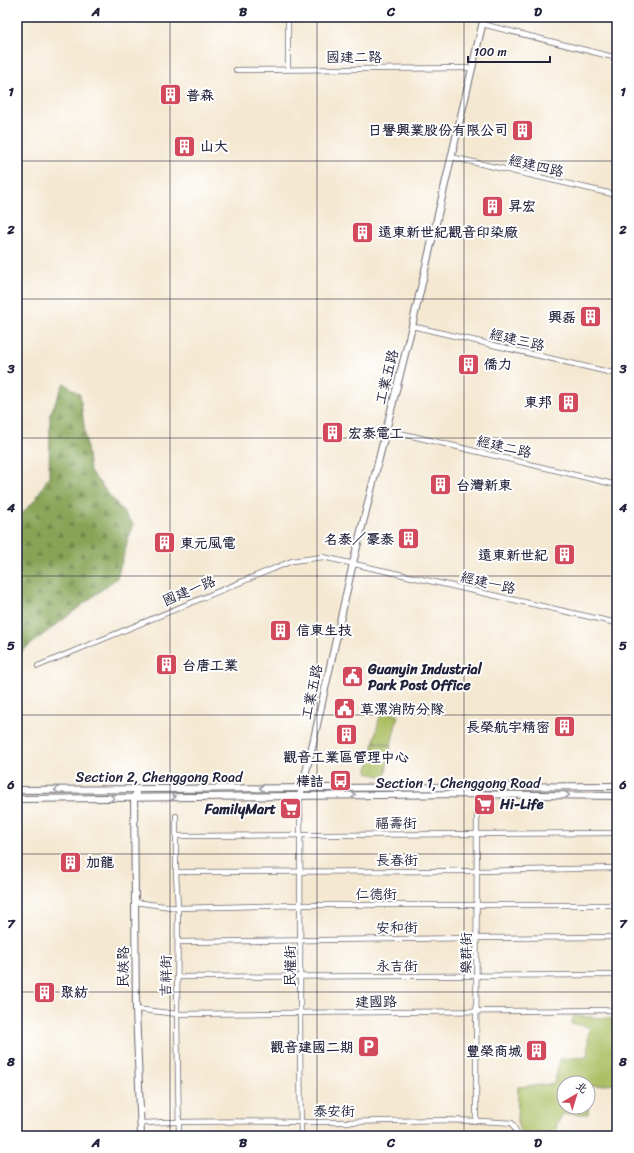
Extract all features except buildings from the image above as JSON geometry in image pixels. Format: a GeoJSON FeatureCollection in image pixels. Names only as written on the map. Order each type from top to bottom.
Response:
{"type":"FeatureCollection","features":[{"type":"Feature","properties":{"kind":"street"},"geometry":{"type":"LineString","coordinates":[[288,17],[288,69]]}},
{"type":"Feature","properties":{"kind":"street","name":"工業五路"},"geometry":{"type":"LineString","coordinates":[[300,796],[353,563],[412,326],[484,17]]}},
{"type":"Feature","properties":{"kind":"street"},"geometry":{"type":"LineString","coordinates":[[482,24],[617,58]]}},
{"type":"Feature","properties":{"kind":"street","name":"國建二路"},"geometry":{"type":"LineString","coordinates":[[236,70],[472,68]]}},
{"type":"Feature","properties":{"kind":"street","name":"經建四路"},"geometry":{"type":"LineString","coordinates":[[451,157],[617,195]]}},
{"type":"Feature","properties":{"kind":"street","name":"經建三路"},"geometry":{"type":"LineString","coordinates":[[412,326],[617,374]]}},
{"type":"Feature","properties":{"kind":"street","name":"經建二路"},"geometry":{"type":"LineString","coordinates":[[386,430],[617,485]]}},
{"type":"Feature","properties":{"kind":"street","name":"國建一路"},"geometry":{"type":"LineString","coordinates":[[38,666],[292,560],[323,557],[353,563]]}},
{"type":"Feature","properties":{"kind":"street","name":"經建一路"},"geometry":{"type":"LineString","coordinates":[[353,563],[617,623]]}},
{"type":"Feature","properties":{"kind":"street","name":"Section 1, Chenggong Road"},"geometry":{"type":"LineString","coordinates":[[301,788],[617,786]]}},
{"type":"Feature","properties":{"kind":"street","name":"樂群街"},"geometry":{"type":"LineString","coordinates":[[476,1120],[477,787]]}},
{"type":"Feature","properties":{"kind":"street","name":"Section 2, Chenggong Road"},"geometry":{"type":"LineString","coordinates":[[17,790],[301,788]]}},
{"type":"Feature","properties":{"kind":"street"},"geometry":{"type":"LineString","coordinates":[[134,797],[138,789]]}},
{"type":"Feature","properties":{"kind":"street","name":"Section 1, Chenggong Road"},"geometry":{"type":"LineString","coordinates":[[300,796],[477,794],[617,796]]}},
{"type":"Feature","properties":{"kind":"street","name":"Section 2, Chenggong Road"},"geometry":{"type":"LineString","coordinates":[[17,799],[300,796]]}},
{"type":"Feature","properties":{"kind":"street","name":"民權街"},"geometry":{"type":"LineString","coordinates":[[300,796],[301,1136]]}},
{"type":"Feature","properties":{"kind":"street","name":"民族路"},"geometry":{"type":"LineString","coordinates":[[134,797],[136,1009],[141,1136]]}},
{"type":"Feature","properties":{"kind":"street","name":"吉祥街"},"geometry":{"type":"LineString","coordinates":[[176,816],[179,1136]]}},
{"type":"Feature","properties":{"kind":"street","name":"福壽街"},"geometry":{"type":"LineString","coordinates":[[176,836],[617,833]]}},
{"type":"Feature","properties":{"kind":"street","name":"長春街"},"geometry":{"type":"LineString","coordinates":[[176,872],[476,871],[617,868]]}},
{"type":"Feature","properties":{"kind":"street","name":"仁德街"},"geometry":{"type":"LineString","coordinates":[[135,902],[178,908],[300,905],[617,905]]}},
{"type":"Feature","properties":{"kind":"street","name":"安和街"},"geometry":{"type":"LineString","coordinates":[[178,942],[617,937]]}},
{"type":"Feature","properties":{"kind":"street","name":"永吉街"},"geometry":{"type":"LineString","coordinates":[[178,977],[617,975]]}},
{"type":"Feature","properties":{"kind":"street","name":"建國路"},"geometry":{"type":"LineString","coordinates":[[136,1009],[177,1014],[617,1010]]}},
{"type":"Feature","properties":{"kind":"street","name":"泰安街"},"geometry":{"type":"LineString","coordinates":[[141,1123],[179,1121],[301,1122],[476,1120],[512,1123],[518,1136]]}},
{"type":"Feature","properties":{"kind":"green space"},"geometry":{"type":"Polygon","coordinates":[[[64,383],[80,395],[90,471],[133,524],[117,578],[17,655],[17,519],[35,500],[49,476],[50,414],[64,383]]]}},
{"type":"Feature","properties":{"kind":"green space"},"geometry":{"type":"Polygon","coordinates":[[[381,711],[398,715],[391,745],[374,741],[381,711]]]}},
{"type":"Feature","properties":{"kind":"green space"},"geometry":{"type":"Polygon","coordinates":[[[374,742],[391,746],[385,777],[367,773],[374,742]]]}},
{"type":"Feature","properties":{"kind":"green space"},"geometry":{"type":"Polygon","coordinates":[[[574,1016],[617,1019],[617,1084],[596,1086],[596,1075],[556,1075],[560,1059],[587,1057],[589,1027],[571,1023],[574,1016]]]}},
{"type":"Feature","properties":{"kind":"green space"},"geometry":{"type":"Polygon","coordinates":[[[556,1076],[556,1115],[562,1115],[556,1126],[556,1136],[522,1136],[517,1122],[518,1087],[554,1084],[556,1076]]]}},
{"type":"Feature","properties":{"kind":"place","name":"普森"},"geometry":{"type":"Point","coordinates":[170,95]}},
{"type":"Feature","properties":{"kind":"place","name":"日譽興業股份有限公司"},"geometry":{"type":"Point","coordinates":[523,130]}},
{"type":"Feature","properties":{"kind":"place","name":"山大"},"geometry":{"type":"Point","coordinates":[185,146]}},
{"type":"Feature","properties":{"kind":"place","name":"昇宏"},"geometry":{"type":"Point","coordinates":[492,206]}},
{"type":"Feature","properties":{"kind":"place","name":"遠東新世紀觀音印染廠"},"geometry":{"type":"Point","coordinates":[362,232]}},
{"type":"Feature","properties":{"kind":"place","name":"興磊"},"geometry":{"type":"Point","coordinates":[591,317]}},
{"type":"Feature","properties":{"kind":"place","name":"僑力"},"geometry":{"type":"Point","coordinates":[469,364]}},
{"type":"Feature","properties":{"kind":"place","name":"東邦"},"geometry":{"type":"Point","coordinates":[568,402]}},
{"type":"Feature","properties":{"kind":"place","name":"宏泰電工"},"geometry":{"type":"Point","coordinates":[333,433]}},
{"type":"Feature","properties":{"kind":"place","name":"台灣新東"},"geometry":{"type":"Point","coordinates":[441,485]}},
{"type":"Feature","properties":{"kind":"place","name":"名泰／豪泰"},"geometry":{"type":"Point","coordinates":[409,539]}},
{"type":"Feature","properties":{"kind":"place","name":"東元風電"},"geometry":{"type":"Point","coordinates":[164,543]}},
{"type":"Feature","properties":{"kind":"place","name":"遠東新世紀"},"geometry":{"type":"Point","coordinates":[564,555]}},
{"type":"Feature","properties":{"kind":"place","name":"信東生技"},"geometry":{"type":"Point","coordinates":[280,630]}},
{"type":"Feature","properties":{"kind":"place","name":"台唐工業"},"geometry":{"type":"Point","coordinates":[166,665]}},
{"type":"Feature","properties":{"kind":"place","name":"Guanyin Industrial Park Post Office"},"geometry":{"type":"Point","coordinates":[352,677]}},
{"type":"Feature","properties":{"kind":"place","name":"草漯消防分隊"},"geometry":{"type":"Point","coordinates":[344,709]}},
{"type":"Feature","properties":{"kind":"place","name":"長榮航宇精密"},"geometry":{"type":"Point","coordinates":[565,727]}},
{"type":"Feature","properties":{"kind":"place","name":"觀音工業區管理中心"},"geometry":{"type":"Point","coordinates":[346,735]}},
{"type":"Feature","properties":{"kind":"place","name":"樺詰"},"geometry":{"type":"Point","coordinates":[340,781]}},
{"type":"Feature","properties":{"kind":"place","name":"Hi-Life"},"geometry":{"type":"Point","coordinates":[484,804]}},
{"type":"Feature","properties":{"kind":"place","name":"FamilyMart"},"geometry":{"type":"Point","coordinates":[291,809]}},
{"type":"Feature","properties":{"kind":"place","name":"加龍"},"geometry":{"type":"Point","coordinates":[71,862]}},
{"type":"Feature","properties":{"kind":"place","name":"聚紡"},"geometry":{"type":"Point","coordinates":[45,992]}},
{"type":"Feature","properties":{"kind":"place","name":"觀音建國二期"},"geometry":{"type":"Point","coordinates":[369,1047]}},
{"type":"Feature","properties":{"kind":"place","name":"豐榮商城"},"geometry":{"type":"Point","coordinates":[537,1051]}}]}
